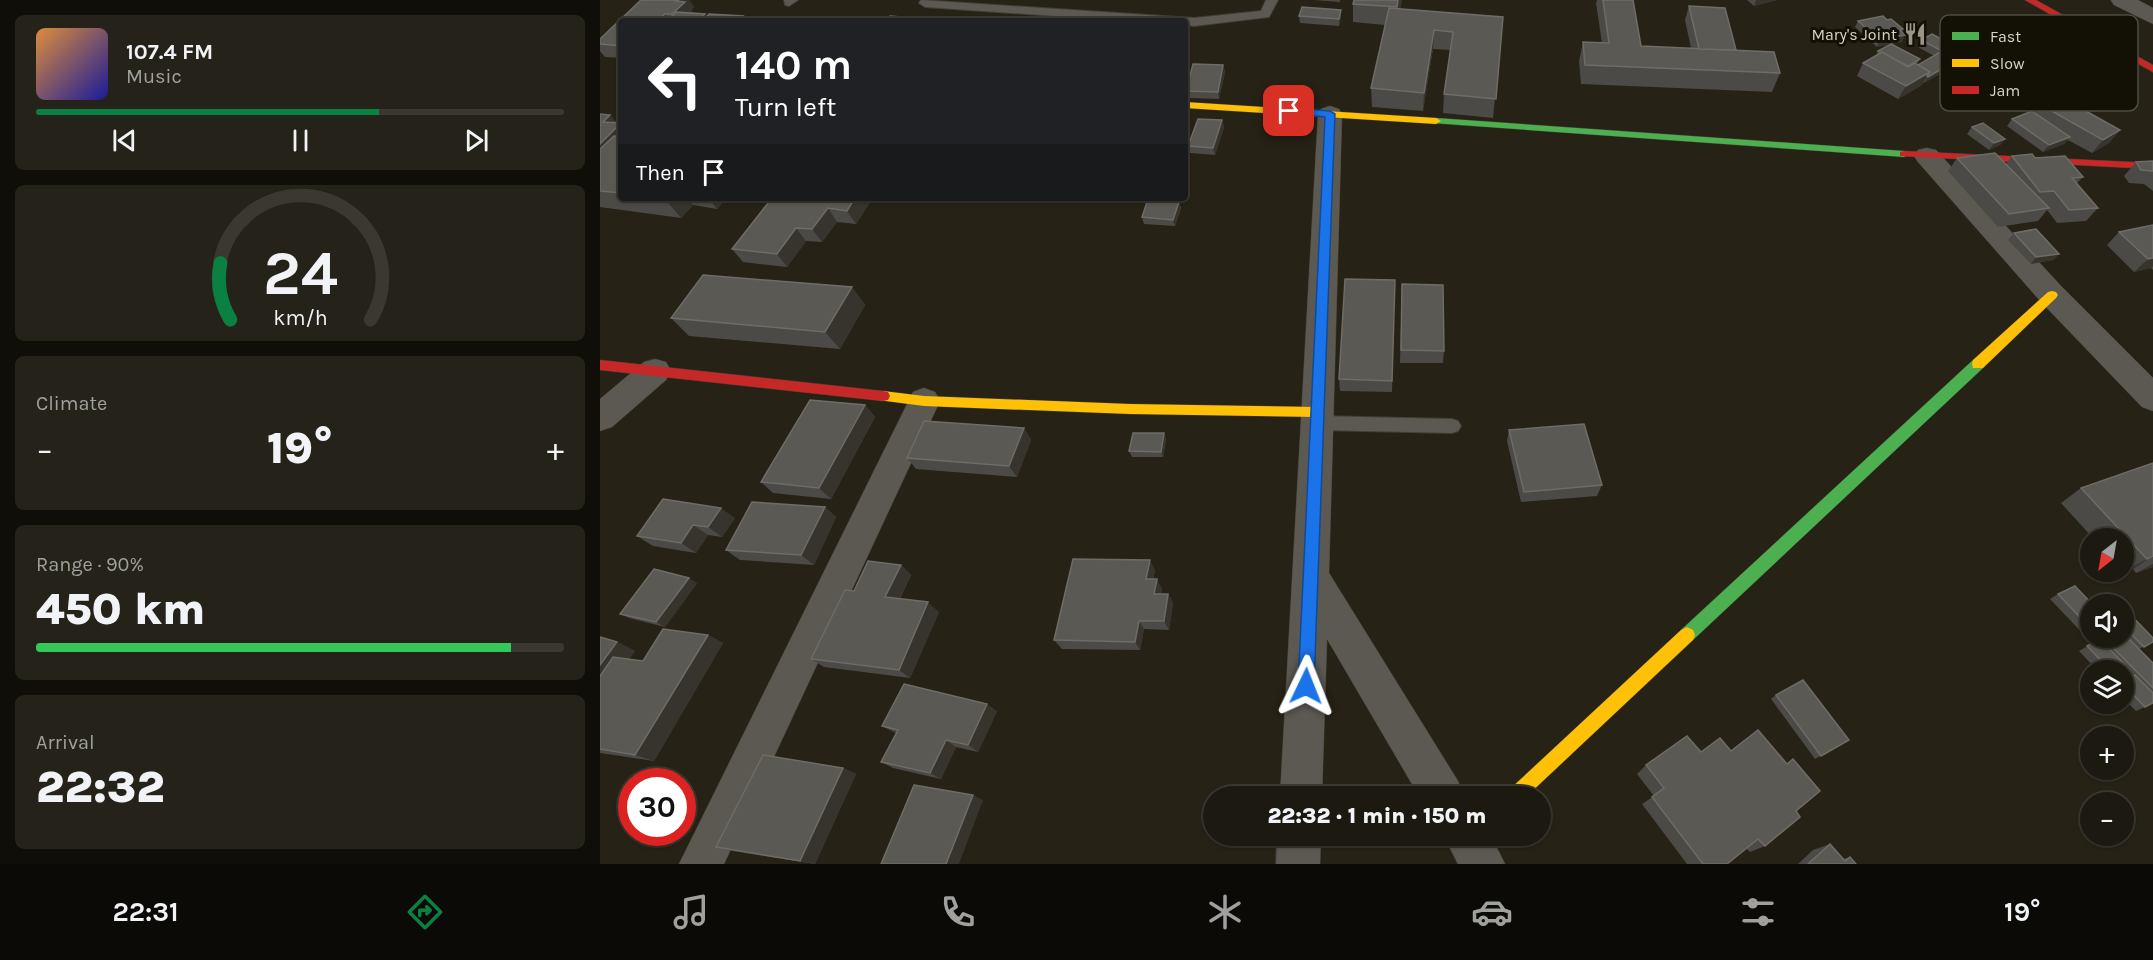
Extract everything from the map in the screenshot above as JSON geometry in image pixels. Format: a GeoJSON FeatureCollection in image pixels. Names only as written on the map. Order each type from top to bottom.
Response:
{"type":"FeatureCollection","features":[{"type":"Feature","properties":{"kind":"main road"},"geometry":{"type":"LineString","coordinates":[[2029,0],[2056,15]]}},
{"type":"Feature","properties":{"kind":"main road"},"geometry":{"type":"LineString","coordinates":[[2138,61],[2153,69]]}},
{"type":"Feature","properties":{"kind":"main road"},"geometry":{"type":"LineString","coordinates":[[1188,105],[1927,156],[2153,166]]}},
{"type":"Feature","properties":{"kind":"main road"},"geometry":{"type":"LineString","coordinates":[[1526,786],[2052,295]]}},
{"type":"Feature","properties":{"kind":"main road"},"geometry":{"type":"LineString","coordinates":[[600,365],[924,400],[1317,417]]}},
{"type":"Feature","properties":{"kind":"street"},"geometry":{"type":"LineString","coordinates":[[2127,1],[2153,17]]}},
{"type":"Feature","properties":{"kind":"street"},"geometry":{"type":"LineString","coordinates":[[1301,786],[1330,114]]}},
{"type":"Feature","properties":{"kind":"street"},"geometry":{"type":"LineString","coordinates":[[1927,156],[2052,295],[2153,398]]}},
{"type":"Feature","properties":{"kind":"street"},"geometry":{"type":"LineString","coordinates":[[600,418],[655,371]]}},
{"type":"Feature","properties":{"kind":"street"},"geometry":{"type":"LineString","coordinates":[[701,864],[924,400]]}},
{"type":"Feature","properties":{"kind":"street"},"geometry":{"type":"LineString","coordinates":[[1310,576],[1437,786]]}},
{"type":"Feature","properties":{"kind":"street"},"geometry":{"type":"LineString","coordinates":[[1298,864],[1299,846]]}},
{"type":"Feature","properties":{"kind":"lane"},"geometry":{"type":"LineString","coordinates":[[927,0],[925,3],[1137,18]]}},
{"type":"Feature","properties":{"kind":"lane"},"geometry":{"type":"LineString","coordinates":[[1188,22],[1265,14],[1272,0]]}},
{"type":"Feature","properties":{"kind":"lane"},"geometry":{"type":"LineString","coordinates":[[1317,417],[1452,426]]}},
{"type":"Feature","properties":{"kind":"building"},"geometry":{"type":"Polygon","coordinates":[[[641,0],[685,2],[672,14],[665,14],[660,18],[622,18],[641,0]]]}},
{"type":"Feature","properties":{"kind":"building"},"geometry":{"type":"Polygon","coordinates":[[[1354,0],[1398,0],[1397,7],[1353,4],[1354,0]]]}},
{"type":"Feature","properties":{"kind":"building"},"geometry":{"type":"Polygon","coordinates":[[[1603,0],[1633,0],[1641,46],[1774,52],[1780,73],[1585,65],[1583,42],[1609,43],[1603,0]]]}},
{"type":"Feature","properties":{"kind":"building"},"geometry":{"type":"Polygon","coordinates":[[[1689,6],[1725,8],[1736,50],[1699,49],[1689,6]]]}},
{"type":"Feature","properties":{"kind":"building"},"geometry":{"type":"Polygon","coordinates":[[[1302,7],[1341,10],[1339,19],[1299,16],[1302,7]]]}},
{"type":"Feature","properties":{"kind":"building"},"geometry":{"type":"Polygon","coordinates":[[[1389,8],[1503,17],[1496,99],[1444,94],[1453,32],[1434,30],[1424,93],[1371,88],[1389,8]]]}},
{"type":"Feature","properties":{"kind":"building"},"geometry":{"type":"Polygon","coordinates":[[[676,12],[705,14],[701,18],[670,18],[676,12]]]}},
{"type":"Feature","properties":{"kind":"building"},"geometry":{"type":"Polygon","coordinates":[[[709,14],[743,16],[741,18],[705,18],[709,14]]]}},
{"type":"Feature","properties":{"kind":"building"},"geometry":{"type":"Polygon","coordinates":[[[890,16],[912,18],[888,18],[890,16]]]}},
{"type":"Feature","properties":{"kind":"building"},"geometry":{"type":"Polygon","coordinates":[[[1883,16],[1887,20],[1891,19],[1903,29],[1900,30],[1905,35],[1880,40],[1858,21],[1883,16]]]}},
{"type":"Feature","properties":{"kind":"building"},"geometry":{"type":"Polygon","coordinates":[[[618,22],[618,46],[600,44],[600,39],[618,22]]]}},
{"type":"Feature","properties":{"kind":"building"},"geometry":{"type":"Polygon","coordinates":[[[1932,34],[1940,38],[1940,50],[1921,40],[1932,34]]]}},
{"type":"Feature","properties":{"kind":"building"},"geometry":{"type":"Polygon","coordinates":[[[1891,44],[1920,59],[1908,66],[1878,51],[1891,44]]]}},
{"type":"Feature","properties":{"kind":"building"},"geometry":{"type":"Polygon","coordinates":[[[1882,52],[1908,67],[1915,63],[1930,72],[1906,86],[1863,63],[1882,52]]]}},
{"type":"Feature","properties":{"kind":"building"},"geometry":{"type":"Polygon","coordinates":[[[1940,52],[1940,70],[1928,77],[1930,72],[1918,65],[1940,52]]]}},
{"type":"Feature","properties":{"kind":"building"},"geometry":{"type":"Polygon","coordinates":[[[1193,64],[1223,65],[1218,92],[1188,91],[1193,64]]]}},
{"type":"Feature","properties":{"kind":"building"},"geometry":{"type":"Polygon","coordinates":[[[2032,111],[2070,137],[2049,145],[2012,119],[2032,111]]]}},
{"type":"Feature","properties":{"kind":"building"},"geometry":{"type":"Polygon","coordinates":[[[2052,111],[2086,111],[2120,130],[2103,140],[2052,111]]]}},
{"type":"Feature","properties":{"kind":"building"},"geometry":{"type":"Polygon","coordinates":[[[600,114],[610,115],[603,122],[618,123],[618,126],[600,144],[600,114]]]}},
{"type":"Feature","properties":{"kind":"building"},"geometry":{"type":"Polygon","coordinates":[[[1198,119],[1222,120],[1213,148],[1188,146],[1198,119]]]}},
{"type":"Feature","properties":{"kind":"building"},"geometry":{"type":"Polygon","coordinates":[[[1983,123],[2005,139],[1994,143],[1972,127],[1983,123]]]}},
{"type":"Feature","properties":{"kind":"building"},"geometry":{"type":"Polygon","coordinates":[[[614,136],[618,137],[618,193],[600,191],[600,149],[614,136]]]}},
{"type":"Feature","properties":{"kind":"building"},"geometry":{"type":"Polygon","coordinates":[[[1995,153],[2049,208],[2009,214],[1957,158],[1995,153]]]}},
{"type":"Feature","properties":{"kind":"building"},"geometry":{"type":"Polygon","coordinates":[[[2032,154],[2035,158],[2065,156],[2083,177],[2072,178],[2098,208],[2069,210],[2054,191],[2040,192],[2012,156],[2032,154]]]}},
{"type":"Feature","properties":{"kind":"building"},"geometry":{"type":"Polygon","coordinates":[[[2153,161],[2153,171],[2141,170],[2136,162],[2153,161]]]}},
{"type":"Feature","properties":{"kind":"building"},"geometry":{"type":"Polygon","coordinates":[[[770,201],[853,201],[847,211],[828,208],[812,229],[796,228],[777,254],[732,249],[770,201]]]}},
{"type":"Feature","properties":{"kind":"building"},"geometry":{"type":"Polygon","coordinates":[[[1147,201],[1179,202],[1173,220],[1142,217],[1147,201]]]}},
{"type":"Feature","properties":{"kind":"building"},"geometry":{"type":"Polygon","coordinates":[[[2153,225],[2153,258],[2148,259],[2119,232],[2153,225]]]}},
{"type":"Feature","properties":{"kind":"building"},"geometry":{"type":"Polygon","coordinates":[[[2036,229],[2059,254],[2036,257],[2014,233],[2036,229]]]}},
{"type":"Feature","properties":{"kind":"building"},"geometry":{"type":"Polygon","coordinates":[[[703,275],[852,287],[825,332],[671,318],[703,275]]]}},
{"type":"Feature","properties":{"kind":"building"},"geometry":{"type":"Polygon","coordinates":[[[1345,279],[1395,280],[1392,381],[1339,379],[1345,279]]]}},
{"type":"Feature","properties":{"kind":"building"},"geometry":{"type":"Polygon","coordinates":[[[1402,284],[1443,285],[1444,351],[1401,350],[1402,284]]]}},
{"type":"Feature","properties":{"kind":"building"},"geometry":{"type":"Polygon","coordinates":[[[810,400],[865,405],[819,488],[761,482],[810,400]]]}},
{"type":"Feature","properties":{"kind":"building"},"geometry":{"type":"Polygon","coordinates":[[[924,421],[1024,428],[1009,466],[907,458],[924,421]]]}},
{"type":"Feature","properties":{"kind":"building"},"geometry":{"type":"Polygon","coordinates":[[[1584,424],[1602,485],[1524,492],[1509,430],[1584,424]]]}},
{"type":"Feature","properties":{"kind":"building"},"geometry":{"type":"Polygon","coordinates":[[[1133,433],[1164,433],[1161,452],[1129,451],[1133,433]]]}},
{"type":"Feature","properties":{"kind":"building"},"geometry":{"type":"Polygon","coordinates":[[[2153,463],[2153,556],[2147,559],[2134,545],[2134,528],[2118,528],[2081,488],[2153,463]]]}},
{"type":"Feature","properties":{"kind":"building"},"geometry":{"type":"Polygon","coordinates":[[[663,499],[721,508],[708,527],[693,525],[681,543],[637,536],[663,499]]]}},
{"type":"Feature","properties":{"kind":"building"},"geometry":{"type":"Polygon","coordinates":[[[752,502],[825,507],[801,555],[726,550],[752,502]]]}},
{"type":"Feature","properties":{"kind":"building"},"geometry":{"type":"Polygon","coordinates":[[[1073,559],[1150,560],[1146,579],[1157,579],[1154,594],[1168,594],[1164,621],[1139,621],[1135,642],[1054,640],[1073,559]]]}},
{"type":"Feature","properties":{"kind":"building"},"geometry":{"type":"Polygon","coordinates":[[[868,561],[901,565],[885,597],[928,602],[899,670],[811,659],[845,590],[854,591],[868,561]]]}},
{"type":"Feature","properties":{"kind":"building"},"geometry":{"type":"Polygon","coordinates":[[[654,569],[689,578],[656,622],[620,614],[654,569]]]}},
{"type":"Feature","properties":{"kind":"building"},"geometry":{"type":"Polygon","coordinates":[[[2075,586],[2083,594],[2080,594],[2080,617],[2058,594],[2075,586]]]}},
{"type":"Feature","properties":{"kind":"building"},"geometry":{"type":"Polygon","coordinates":[[[2134,618],[2153,638],[2153,642],[2144,647],[2134,637],[2134,618]]]}},
{"type":"Feature","properties":{"kind":"building"},"geometry":{"type":"Polygon","coordinates":[[[663,629],[708,635],[635,755],[600,749],[600,676],[613,657],[643,661],[663,629]]]}},
{"type":"Feature","properties":{"kind":"building"},"geometry":{"type":"Polygon","coordinates":[[[600,637],[617,642],[600,665],[600,637]]]}},
{"type":"Feature","properties":{"kind":"building"},"geometry":{"type":"Polygon","coordinates":[[[2134,644],[2153,663],[2153,688],[2134,669],[2134,660],[2125,660],[2113,648],[2134,648],[2134,644]]]}},
{"type":"Feature","properties":{"kind":"building"},"geometry":{"type":"Polygon","coordinates":[[[2089,648],[2109,648],[2120,660],[2100,660],[2089,648]]]}},
{"type":"Feature","properties":{"kind":"building"},"geometry":{"type":"Polygon","coordinates":[[[2134,676],[2153,693],[2153,703],[2145,707],[2134,695],[2134,676]]]}},
{"type":"Feature","properties":{"kind":"building"},"geometry":{"type":"Polygon","coordinates":[[[1803,680],[1849,740],[1821,756],[1776,695],[1803,680]]]}},
{"type":"Feature","properties":{"kind":"building"},"geometry":{"type":"Polygon","coordinates":[[[904,684],[987,704],[968,745],[946,740],[930,773],[881,762],[898,730],[882,726],[904,684]]]}},
{"type":"Feature","properties":{"kind":"building"},"geometry":{"type":"Polygon","coordinates":[[[1758,730],[1787,764],[1793,759],[1820,791],[1796,811],[1800,817],[1765,846],[1758,839],[1727,864],[1703,864],[1652,797],[1664,788],[1646,765],[1687,736],[1701,752],[1720,738],[1731,751],[1758,730]]]}},
{"type":"Feature","properties":{"kind":"building"},"geometry":{"type":"Polygon","coordinates":[[[763,755],[843,768],[800,861],[716,847],[763,755]]]}},
{"type":"Feature","properties":{"kind":"building"},"geometry":{"type":"Polygon","coordinates":[[[914,785],[973,795],[946,864],[881,864],[914,785]]]}},
{"type":"Feature","properties":{"kind":"building"},"geometry":{"type":"Polygon","coordinates":[[[1830,844],[1845,861],[1850,857],[1856,864],[1808,864],[1830,844]]]}},
{"type":"Feature","properties":{"kind":"traffic: fast"},"geometry":{"type":"LineString","coordinates":[[1436,121],[1904,154]]}},
{"type":"Feature","properties":{"kind":"traffic: fast"},"geometry":{"type":"LineString","coordinates":[[1687,635],[1978,364]]}},
{"type":"Feature","properties":{"kind":"traffic: slow"},"geometry":{"type":"LineString","coordinates":[[1188,105],[1436,121]]}},
{"type":"Feature","properties":{"kind":"traffic: slow"},"geometry":{"type":"LineString","coordinates":[[1978,364],[2052,295]]}},
{"type":"Feature","properties":{"kind":"traffic: slow"},"geometry":{"type":"LineString","coordinates":[[883,396],[924,401],[1130,409],[1317,412]]}},
{"type":"Feature","properties":{"kind":"traffic: slow"},"geometry":{"type":"LineString","coordinates":[[1526,786],[1687,635]]}},
{"type":"Feature","properties":{"kind":"traffic: jam"},"geometry":{"type":"LineString","coordinates":[[2029,0],[2056,15]]}},
{"type":"Feature","properties":{"kind":"traffic: jam"},"geometry":{"type":"LineString","coordinates":[[2138,61],[2153,69]]}},
{"type":"Feature","properties":{"kind":"traffic: jam"},"geometry":{"type":"LineString","coordinates":[[1904,154],[2153,166]]}},
{"type":"Feature","properties":{"kind":"traffic: jam"},"geometry":{"type":"LineString","coordinates":[[600,365],[883,396]]}},
{"type":"Feature","properties":{"kind":"place","name":"Mary's Joint"},"geometry":{"type":"Point","coordinates":[1915,34]}},
{"type":"Feature","properties":{"kind":"route"},"geometry":{"type":"LineString","coordinates":[[1289,111],[1330,114],[1306,686]]}}]}
